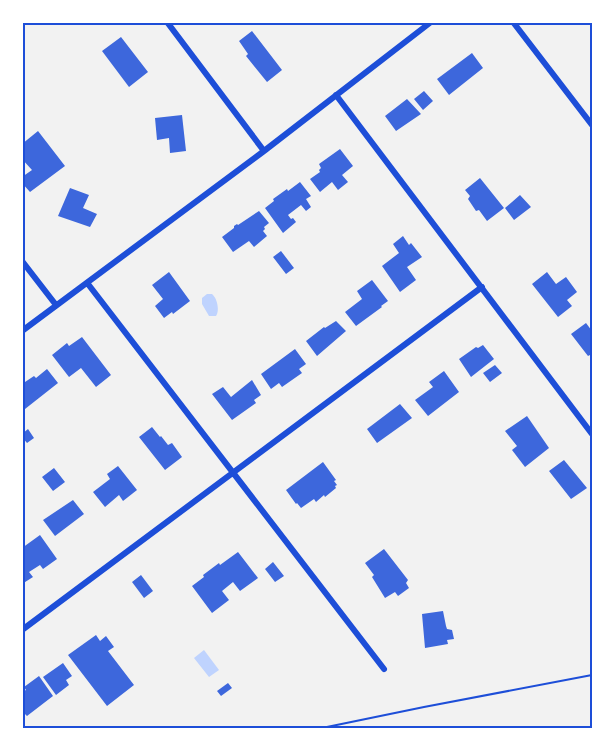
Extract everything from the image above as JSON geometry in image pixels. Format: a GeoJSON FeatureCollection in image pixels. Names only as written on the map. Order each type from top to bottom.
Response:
{"type":"FeatureCollection","features":[{"type":"Feature","properties":{"kind":"street"},"geometry":{"type":"LineString","coordinates":[[167,22],[264,151]]}},
{"type":"Feature","properties":{"kind":"street"},"geometry":{"type":"LineString","coordinates":[[22,331],[88,284],[431,22]]}},
{"type":"Feature","properties":{"kind":"street"},"geometry":{"type":"LineString","coordinates":[[513,22],[592,125]]}},
{"type":"Feature","properties":{"kind":"street"},"geometry":{"type":"LineString","coordinates":[[336,94],[592,434]]}},
{"type":"Feature","properties":{"kind":"street"},"geometry":{"type":"LineString","coordinates":[[22,261],[56,305]]}},
{"type":"Feature","properties":{"kind":"street"},"geometry":{"type":"LineString","coordinates":[[88,284],[384,669]]}},
{"type":"Feature","properties":{"kind":"street"},"geometry":{"type":"LineString","coordinates":[[22,630],[482,287]]}},
{"type":"Feature","properties":{"kind":"path"},"geometry":{"type":"LineString","coordinates":[[322,729],[592,675]]}},
{"type":"Feature","properties":{"kind":"water"},"geometry":{"type":"Polygon","coordinates":[[[207,294],[212,294],[217,301],[216,316],[209,316],[202,304],[202,298],[207,294]]]}},
{"type":"Feature","properties":{"kind":"water"},"geometry":{"type":"Polygon","coordinates":[[[204,650],[219,670],[209,677],[194,658],[204,650]]]}},
{"type":"Feature","properties":{"kind":"building"},"geometry":{"type":"Polygon","coordinates":[[[252,31],[282,70],[267,82],[246,56],[248,54],[239,41],[252,31]]]}},
{"type":"Feature","properties":{"kind":"building"},"geometry":{"type":"Polygon","coordinates":[[[121,37],[148,72],[129,87],[102,51],[121,37]]]}},
{"type":"Feature","properties":{"kind":"building"},"geometry":{"type":"Polygon","coordinates":[[[472,53],[483,68],[449,95],[437,79],[472,53]]]}},
{"type":"Feature","properties":{"kind":"building"},"geometry":{"type":"Polygon","coordinates":[[[424,91],[433,101],[423,110],[414,99],[424,91]]]}},
{"type":"Feature","properties":{"kind":"building"},"geometry":{"type":"Polygon","coordinates":[[[407,99],[421,114],[396,131],[385,116],[407,99]]]}},
{"type":"Feature","properties":{"kind":"building"},"geometry":{"type":"Polygon","coordinates":[[[182,115],[186,151],[170,153],[169,138],[157,140],[155,118],[182,115]]]}},
{"type":"Feature","properties":{"kind":"building"},"geometry":{"type":"Polygon","coordinates":[[[38,131],[65,166],[30,192],[22,183],[22,177],[32,170],[22,159],[22,144],[38,131]]]}},
{"type":"Feature","properties":{"kind":"building"},"geometry":{"type":"Polygon","coordinates":[[[340,149],[353,166],[342,175],[348,182],[338,190],[332,182],[320,192],[310,179],[320,172],[319,164],[340,149]]]}},
{"type":"Feature","properties":{"kind":"building"},"geometry":{"type":"Polygon","coordinates":[[[480,178],[504,208],[487,221],[479,210],[476,211],[465,190],[480,178]]]}},
{"type":"Feature","properties":{"kind":"building"},"geometry":{"type":"Polygon","coordinates":[[[300,182],[311,196],[306,199],[311,207],[306,211],[301,205],[288,215],[296,222],[283,233],[265,208],[274,201],[273,199],[300,182]]]}},
{"type":"Feature","properties":{"kind":"building"},"geometry":{"type":"Polygon","coordinates":[[[70,188],[89,195],[83,208],[97,214],[90,227],[58,216],[70,188]]]}},
{"type":"Feature","properties":{"kind":"building"},"geometry":{"type":"Polygon","coordinates":[[[520,195],[531,207],[514,220],[505,208],[520,195]]]}},
{"type":"Feature","properties":{"kind":"building"},"geometry":{"type":"Polygon","coordinates":[[[259,211],[269,223],[263,231],[267,236],[254,247],[249,241],[233,252],[222,237],[234,226],[259,211]]]}},
{"type":"Feature","properties":{"kind":"building"},"geometry":{"type":"Polygon","coordinates":[[[403,236],[422,257],[407,267],[416,280],[400,292],[382,266],[399,253],[393,244],[403,236]]]}},
{"type":"Feature","properties":{"kind":"building"},"geometry":{"type":"Polygon","coordinates":[[[281,251],[294,268],[286,274],[273,257],[281,251]]]}},
{"type":"Feature","properties":{"kind":"building"},"geometry":{"type":"Polygon","coordinates":[[[169,272],[190,301],[164,318],[155,306],[163,299],[152,285],[169,272]]]}},
{"type":"Feature","properties":{"kind":"building"},"geometry":{"type":"Polygon","coordinates":[[[547,272],[556,284],[566,277],[577,292],[567,300],[572,306],[558,317],[532,284],[547,272]]]}},
{"type":"Feature","properties":{"kind":"building"},"geometry":{"type":"Polygon","coordinates":[[[372,280],[388,301],[356,326],[345,312],[362,299],[357,291],[372,280]]]}},
{"type":"Feature","properties":{"kind":"building"},"geometry":{"type":"Polygon","coordinates":[[[336,321],[346,331],[317,356],[306,341],[336,321]]]}},
{"type":"Feature","properties":{"kind":"building"},"geometry":{"type":"Polygon","coordinates":[[[586,323],[592,331],[592,354],[588,356],[571,334],[586,323]]]}},
{"type":"Feature","properties":{"kind":"building"},"geometry":{"type":"Polygon","coordinates":[[[82,337],[111,375],[96,387],[81,368],[69,377],[52,355],[67,343],[69,346],[82,337]]]}},
{"type":"Feature","properties":{"kind":"building"},"geometry":{"type":"Polygon","coordinates":[[[483,345],[494,359],[471,377],[459,359],[483,345]]]}},
{"type":"Feature","properties":{"kind":"building"},"geometry":{"type":"Polygon","coordinates":[[[295,349],[306,364],[299,369],[302,373],[282,387],[279,383],[271,389],[261,374],[295,349]]]}},
{"type":"Feature","properties":{"kind":"building"},"geometry":{"type":"Polygon","coordinates":[[[495,365],[502,373],[490,382],[483,373],[495,365]]]}},
{"type":"Feature","properties":{"kind":"building"},"geometry":{"type":"Polygon","coordinates":[[[47,369],[58,383],[25,409],[22,406],[22,384],[34,376],[36,378],[47,369]]]}},
{"type":"Feature","properties":{"kind":"building"},"geometry":{"type":"Polygon","coordinates":[[[444,371],[459,392],[428,416],[415,400],[433,387],[429,382],[444,371]]]}},
{"type":"Feature","properties":{"kind":"building"},"geometry":{"type":"Polygon","coordinates":[[[252,380],[261,395],[254,400],[256,403],[232,420],[212,394],[223,387],[231,397],[252,380]]]}},
{"type":"Feature","properties":{"kind":"building"},"geometry":{"type":"Polygon","coordinates":[[[400,404],[412,418],[377,443],[367,429],[400,404]]]}},
{"type":"Feature","properties":{"kind":"building"},"geometry":{"type":"Polygon","coordinates":[[[527,416],[549,448],[525,467],[512,450],[517,446],[505,431],[527,416]]]}},
{"type":"Feature","properties":{"kind":"building"},"geometry":{"type":"Polygon","coordinates":[[[152,427],[168,445],[172,443],[182,457],[165,470],[139,437],[152,427]]]}},
{"type":"Feature","properties":{"kind":"building"},"geometry":{"type":"Polygon","coordinates":[[[28,429],[34,438],[27,443],[22,434],[28,429]]]}},
{"type":"Feature","properties":{"kind":"building"},"geometry":{"type":"Polygon","coordinates":[[[564,460],[587,488],[571,499],[549,471],[564,460]]]}},
{"type":"Feature","properties":{"kind":"building"},"geometry":{"type":"Polygon","coordinates":[[[323,462],[336,480],[334,481],[336,488],[325,497],[324,495],[316,502],[314,499],[301,508],[286,490],[323,462]]]}},
{"type":"Feature","properties":{"kind":"building"},"geometry":{"type":"Polygon","coordinates":[[[118,466],[137,490],[123,501],[119,495],[105,507],[93,492],[110,479],[107,474],[118,466]]]}},
{"type":"Feature","properties":{"kind":"building"},"geometry":{"type":"Polygon","coordinates":[[[54,468],[65,482],[53,491],[42,477],[54,468]]]}},
{"type":"Feature","properties":{"kind":"building"},"geometry":{"type":"Polygon","coordinates":[[[73,500],[84,514],[55,536],[43,520],[73,500]]]}},
{"type":"Feature","properties":{"kind":"building"},"geometry":{"type":"Polygon","coordinates":[[[40,535],[57,559],[43,569],[40,565],[29,572],[33,577],[22,584],[22,548],[40,535]]]}},
{"type":"Feature","properties":{"kind":"building"},"geometry":{"type":"Polygon","coordinates":[[[384,549],[408,580],[406,583],[409,588],[398,596],[395,592],[385,598],[372,577],[374,575],[365,563],[384,549]]]}},
{"type":"Feature","properties":{"kind":"building"},"geometry":{"type":"Polygon","coordinates":[[[238,552],[258,578],[240,591],[233,582],[222,591],[229,600],[212,613],[192,586],[219,563],[220,565],[238,552]]]}},
{"type":"Feature","properties":{"kind":"building"},"geometry":{"type":"Polygon","coordinates":[[[273,562],[284,576],[275,582],[265,569],[273,562]]]}},
{"type":"Feature","properties":{"kind":"building"},"geometry":{"type":"Polygon","coordinates":[[[141,575],[153,591],[144,598],[132,582],[141,575]]]}},
{"type":"Feature","properties":{"kind":"building"},"geometry":{"type":"Polygon","coordinates":[[[443,611],[447,629],[452,630],[454,639],[447,640],[448,644],[425,648],[422,614],[443,611]]]}},
{"type":"Feature","properties":{"kind":"building"},"geometry":{"type":"Polygon","coordinates":[[[96,635],[100,641],[106,636],[114,647],[108,651],[134,685],[107,706],[68,655],[96,635]]]}},
{"type":"Feature","properties":{"kind":"building"},"geometry":{"type":"Polygon","coordinates":[[[63,663],[72,676],[66,680],[69,685],[56,695],[43,677],[63,663]]]}},
{"type":"Feature","properties":{"kind":"building"},"geometry":{"type":"Polygon","coordinates":[[[39,676],[53,696],[27,716],[22,711],[22,692],[26,690],[24,687],[39,676]]]}},
{"type":"Feature","properties":{"kind":"building"},"geometry":{"type":"Polygon","coordinates":[[[228,683],[232,688],[221,696],[217,691],[228,683]]]}}]}
